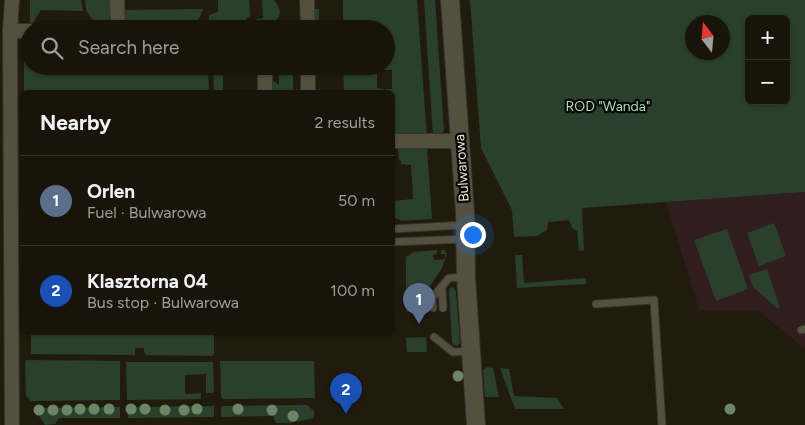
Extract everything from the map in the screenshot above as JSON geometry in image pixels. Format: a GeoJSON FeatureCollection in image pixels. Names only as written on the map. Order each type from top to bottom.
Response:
{"type":"FeatureCollection","features":[{"type":"Feature","properties":{"kind":"street"},"geometry":{"type":"LineString","coordinates":[[12,0],[7,24],[14,176],[5,309],[12,425]]}},
{"type":"Feature","properties":{"kind":"street"},"geometry":{"type":"LineString","coordinates":[[117,0],[118,20]]}},
{"type":"Feature","properties":{"kind":"street"},"geometry":{"type":"LineString","coordinates":[[308,0],[308,20]]}},
{"type":"Feature","properties":{"kind":"street","name":"Bulwarowa"},"geometry":{"type":"LineString","coordinates":[[450,0],[476,425]]}},
{"type":"Feature","properties":{"kind":"street"},"geometry":{"type":"LineString","coordinates":[[7,24],[20,28]]}},
{"type":"Feature","properties":{"kind":"street"},"geometry":{"type":"LineString","coordinates":[[265,75],[265,90]]}},
{"type":"Feature","properties":{"kind":"street"},"geometry":{"type":"LineString","coordinates":[[308,75],[308,90]]}},
{"type":"Feature","properties":{"kind":"street"},"geometry":{"type":"LineString","coordinates":[[395,141],[460,141]]}},
{"type":"Feature","properties":{"kind":"lane"},"geometry":{"type":"LineString","coordinates":[[395,229],[465,232]]}},
{"type":"Feature","properties":{"kind":"lane"},"geometry":{"type":"LineString","coordinates":[[395,242],[465,232]]}},
{"type":"Feature","properties":{"kind":"lane"},"geometry":{"type":"LineString","coordinates":[[432,308],[432,298],[449,278],[466,276]]}},
{"type":"Feature","properties":{"kind":"lane"},"geometry":{"type":"LineString","coordinates":[[442,287],[443,308]]}},
{"type":"Feature","properties":{"kind":"lane"},"geometry":{"type":"LineString","coordinates":[[596,304],[654,300],[662,425]]}},
{"type":"Feature","properties":{"kind":"lane"},"geometry":{"type":"LineString","coordinates":[[444,336],[445,346]]}},
{"type":"Feature","properties":{"kind":"lane"},"geometry":{"type":"LineString","coordinates":[[434,337],[453,352],[471,351]]}},
{"type":"Feature","properties":{"kind":"shaded area"},"geometry":{"type":"Polygon","coordinates":[[[805,192],[805,349],[759,311],[699,310],[666,202],[805,192]]]}},
{"type":"Feature","properties":{"kind":"green space"},"geometry":{"type":"Polygon","coordinates":[[[30,0],[81,0],[83,11],[41,10],[35,20],[30,20],[30,0]]]}},
{"type":"Feature","properties":{"kind":"green space"},"geometry":{"type":"Polygon","coordinates":[[[85,0],[113,0],[112,14],[108,20],[92,20],[86,10],[85,0]]]}},
{"type":"Feature","properties":{"kind":"green space"},"geometry":{"type":"Polygon","coordinates":[[[218,0],[249,0],[250,16],[247,20],[209,20],[209,15],[218,12],[218,0]]]}},
{"type":"Feature","properties":{"kind":"green space"},"geometry":{"type":"Polygon","coordinates":[[[262,0],[273,0],[280,10],[279,16],[276,20],[256,20],[263,18],[262,0]]]}},
{"type":"Feature","properties":{"kind":"green space"},"geometry":{"type":"Polygon","coordinates":[[[343,0],[417,0],[427,138],[395,138],[395,90],[386,89],[392,89],[392,75],[395,75],[395,20],[343,20],[343,0]]]}},
{"type":"Feature","properties":{"kind":"green space"},"geometry":{"type":"Polygon","coordinates":[[[424,0],[435,0],[444,131],[440,135],[433,136],[424,0]]]}},
{"type":"Feature","properties":{"kind":"green space","name":"ROD \"Wanda\""},"geometry":{"type":"Polygon","coordinates":[[[470,0],[805,0],[805,192],[582,208],[584,250],[579,251],[577,231],[572,228],[569,220],[548,222],[547,230],[537,236],[514,237],[512,210],[481,148],[470,0]]]}},
{"type":"Feature","properties":{"kind":"green space"},"geometry":{"type":"Polygon","coordinates":[[[203,9],[198,20],[123,20],[121,10],[203,9]]]}},
{"type":"Feature","properties":{"kind":"green space"},"geometry":{"type":"Polygon","coordinates":[[[311,9],[319,9],[319,20],[311,20],[311,9]]]}},
{"type":"Feature","properties":{"kind":"green space"},"geometry":{"type":"Polygon","coordinates":[[[24,75],[208,75],[209,90],[24,90],[24,75]]]}},
{"type":"Feature","properties":{"kind":"green space"},"geometry":{"type":"Polygon","coordinates":[[[213,75],[223,75],[223,90],[214,90],[213,75]]]}},
{"type":"Feature","properties":{"kind":"green space"},"geometry":{"type":"Polygon","coordinates":[[[279,75],[293,75],[293,90],[268,90],[268,77],[279,85],[279,75]]]}},
{"type":"Feature","properties":{"kind":"green space"},"geometry":{"type":"Polygon","coordinates":[[[343,75],[377,75],[377,88],[383,89],[383,90],[344,90],[343,75]]]}},
{"type":"Feature","properties":{"kind":"green space"},"geometry":{"type":"Polygon","coordinates":[[[398,148],[427,148],[432,219],[402,221],[395,218],[395,201],[413,199],[411,165],[401,164],[398,148]]]}},
{"type":"Feature","properties":{"kind":"green space"},"geometry":{"type":"Polygon","coordinates":[[[774,223],[786,256],[759,266],[747,233],[774,223]]]}},
{"type":"Feature","properties":{"kind":"green space"},"geometry":{"type":"Polygon","coordinates":[[[727,229],[748,289],[716,301],[694,240],[727,229]]]}},
{"type":"Feature","properties":{"kind":"green space"},"geometry":{"type":"Polygon","coordinates":[[[437,250],[437,254],[433,255],[434,260],[445,259],[445,254],[441,254],[441,250],[444,250],[447,254],[442,268],[428,289],[410,290],[411,304],[409,307],[411,307],[411,311],[406,312],[406,257],[414,252],[437,250]]]}},
{"type":"Feature","properties":{"kind":"green space"},"geometry":{"type":"Polygon","coordinates":[[[515,255],[522,255],[524,283],[586,278],[586,284],[517,288],[515,255]]]}},
{"type":"Feature","properties":{"kind":"green space"},"geometry":{"type":"Polygon","coordinates":[[[767,269],[780,307],[778,309],[753,287],[749,275],[767,269]]]}},
{"type":"Feature","properties":{"kind":"green space"},"geometry":{"type":"Polygon","coordinates":[[[453,287],[456,292],[460,343],[457,346],[453,345],[452,342],[449,291],[453,287]]]}},
{"type":"Feature","properties":{"kind":"green space"},"geometry":{"type":"Polygon","coordinates":[[[31,335],[214,335],[214,354],[212,356],[146,355],[144,348],[135,348],[135,355],[31,354],[31,335]]]}},
{"type":"Feature","properties":{"kind":"green space"},"geometry":{"type":"Polygon","coordinates":[[[426,337],[427,352],[407,352],[406,338],[426,337]]]}},
{"type":"Feature","properties":{"kind":"green space"},"geometry":{"type":"Polygon","coordinates":[[[25,361],[120,361],[120,400],[31,401],[26,396],[25,361]]]}},
{"type":"Feature","properties":{"kind":"green space"},"geometry":{"type":"Polygon","coordinates":[[[220,361],[314,361],[315,398],[223,399],[221,397],[220,361]]]}},
{"type":"Feature","properties":{"kind":"green space"},"geometry":{"type":"Polygon","coordinates":[[[126,362],[213,362],[213,393],[206,393],[206,374],[185,375],[185,394],[201,393],[201,399],[127,400],[126,362]]]}},
{"type":"Feature","properties":{"kind":"green space"},"geometry":{"type":"Polygon","coordinates":[[[487,367],[493,368],[499,397],[485,397],[483,370],[487,367]]]}},
{"type":"Feature","properties":{"kind":"green space"},"geometry":{"type":"Polygon","coordinates":[[[500,368],[509,369],[514,396],[557,398],[564,409],[515,409],[500,368]]]}},
{"type":"Feature","properties":{"kind":"green space"},"geometry":{"type":"Polygon","coordinates":[[[307,405],[314,411],[314,418],[290,423],[276,423],[273,416],[221,417],[221,406],[307,405]]]}},
{"type":"Feature","properties":{"kind":"green space"},"geometry":{"type":"Polygon","coordinates":[[[214,406],[214,417],[128,418],[127,407],[214,406]]]}},
{"type":"Feature","properties":{"kind":"green space"},"geometry":{"type":"Polygon","coordinates":[[[120,407],[120,418],[59,418],[55,424],[45,425],[36,408],[120,407]]]}},
{"type":"Feature","properties":{"kind":"place","name":"Orlen"},"geometry":{"type":"Point","coordinates":[419,324]}},
{"type":"Feature","properties":{"kind":"place","name":"Klasztorna 04"},"geometry":{"type":"Point","coordinates":[346,414]}}]}
